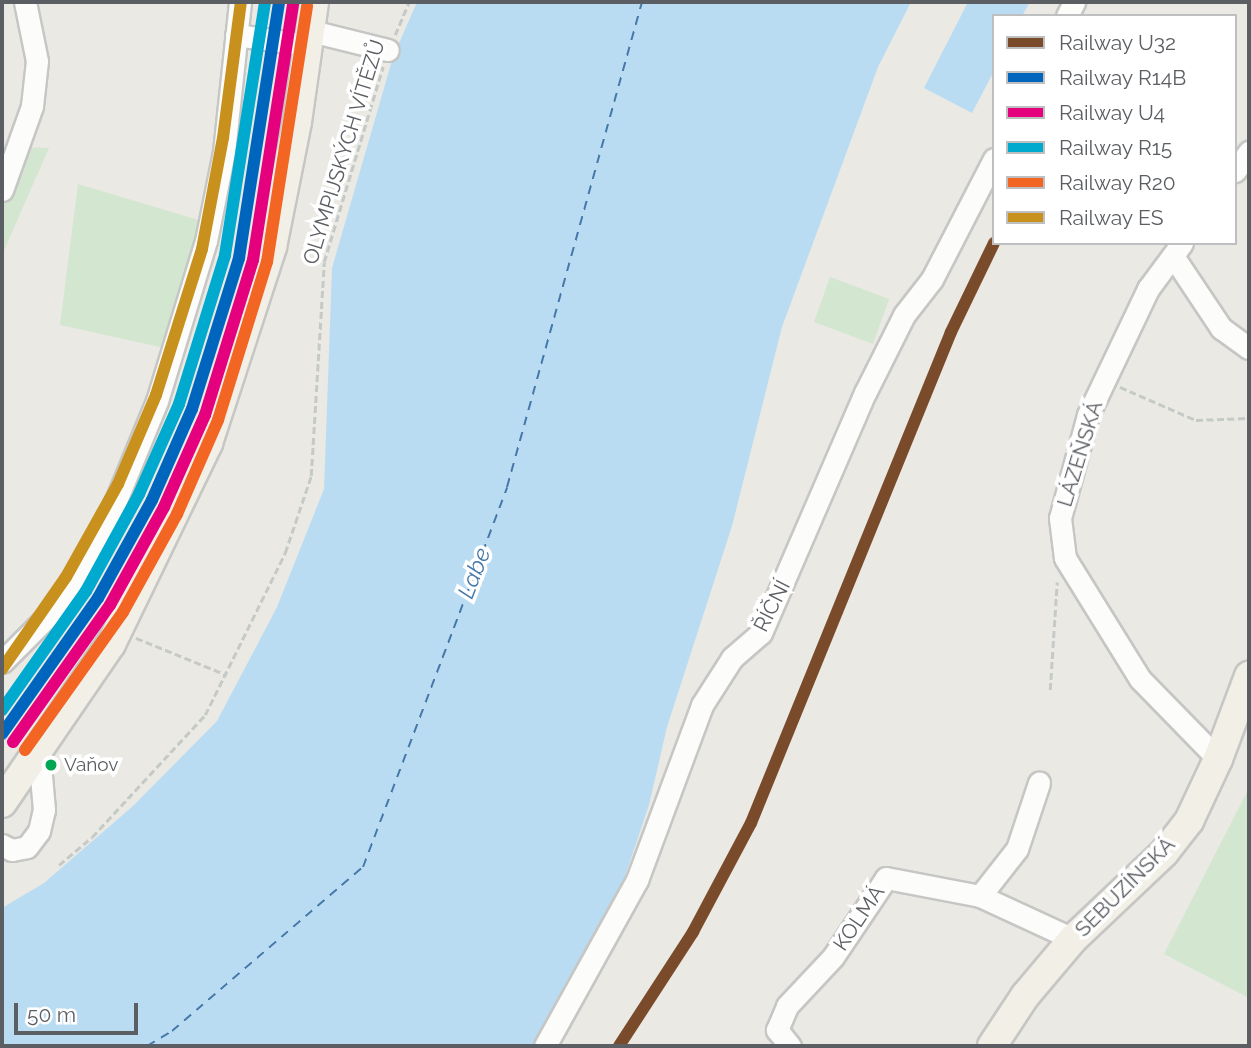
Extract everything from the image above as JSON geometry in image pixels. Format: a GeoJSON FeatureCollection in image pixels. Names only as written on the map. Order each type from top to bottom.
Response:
{"type":"FeatureCollection","features":[{"type":"Feature","properties":{"kind":"main road"},"geometry":{"type":"LineString","coordinates":[[2,803],[39,753],[118,631],[208,443],[246,335],[282,200],[314,2]]}},
{"type":"Feature","properties":{"kind":"main road","name":"SEBUZÍNSKÁ"},"geometry":{"type":"LineString","coordinates":[[992,1046],[1025,996],[1073,939],[1164,853],[1189,821],[1218,759],[1249,676]]}},
{"type":"Feature","properties":{"kind":"street"},"geometry":{"type":"LineString","coordinates":[[2,190],[32,106],[37,61],[25,2]]}},
{"type":"Feature","properties":{"kind":"street"},"geometry":{"type":"LineString","coordinates":[[2,662],[62,601],[115,503],[157,401],[206,241],[224,152],[240,2]]}},
{"type":"Feature","properties":{"kind":"street"},"geometry":{"type":"LineString","coordinates":[[236,35],[310,38],[388,50]]}},
{"type":"Feature","properties":{"kind":"street"},"geometry":{"type":"LineString","coordinates":[[1237,168],[1249,152]]}},
{"type":"Feature","properties":{"kind":"street","name":"ŘÍČNÍ"},"geometry":{"type":"LineString","coordinates":[[545,1046],[637,880],[702,705],[732,658],[761,633],[865,393],[904,315],[932,279],[992,163]]}},
{"type":"Feature","properties":{"kind":"street"},"geometry":{"type":"LineString","coordinates":[[1177,250],[1221,328],[1249,348]]}},
{"type":"Feature","properties":{"kind":"street","name":"LÁZEŇSKÁ"},"geometry":{"type":"LineString","coordinates":[[1177,250],[1148,289],[1088,415],[1060,518],[1065,558],[1140,679],[1218,759]]}},
{"type":"Feature","properties":{"kind":"street"},"geometry":{"type":"LineString","coordinates":[[2,845],[12,850],[27,846],[39,831],[44,810],[39,753]]}},
{"type":"Feature","properties":{"kind":"street"},"geometry":{"type":"LineString","coordinates":[[980,897],[1017,849],[1039,783]]}},
{"type":"Feature","properties":{"kind":"street","name":"KOLMÁ"},"geometry":{"type":"LineString","coordinates":[[790,1046],[777,1030],[787,1006],[833,957],[886,878],[980,897],[1073,939]]}},
{"type":"Feature","properties":{"kind":"path","name":"OLYMPIJSKÝCH VÍTĚZŮ"},"geometry":{"type":"LineString","coordinates":[[59,865],[92,837],[205,715],[227,675],[285,552],[311,476],[324,262],[388,50],[409,2]]}},
{"type":"Feature","properties":{"kind":"path"},"geometry":{"type":"LineString","coordinates":[[1104,380],[1196,420],[1249,418]]}},
{"type":"Feature","properties":{"kind":"path"},"geometry":{"type":"LineString","coordinates":[[1050,690],[1054,591],[1065,558]]}},
{"type":"Feature","properties":{"kind":"path"},"geometry":{"type":"LineString","coordinates":[[118,631],[227,675]]}},
{"type":"Feature","properties":{"kind":"green space"},"geometry":{"type":"Polygon","coordinates":[[[2,147],[49,148],[2,255],[2,147]]]}},
{"type":"Feature","properties":{"kind":"green space"},"geometry":{"type":"Polygon","coordinates":[[[78,184],[205,222],[169,349],[60,325],[78,184]]]}},
{"type":"Feature","properties":{"kind":"green space"},"geometry":{"type":"Polygon","coordinates":[[[830,277],[889,299],[873,344],[814,322],[830,277]]]}},
{"type":"Feature","properties":{"kind":"green space"},"geometry":{"type":"Polygon","coordinates":[[[1249,788],[1249,998],[1164,954],[1249,788]]]}},
{"type":"Feature","properties":{"kind":"water","name":"Labe"},"geometry":{"type":"Polygon","coordinates":[[[417,2],[911,2],[878,67],[782,327],[732,526],[667,727],[649,805],[614,909],[533,1046],[2,1046],[2,908],[44,883],[133,806],[217,721],[277,607],[324,489],[332,268],[393,57],[417,2]]]}},
{"type":"Feature","properties":{"kind":"water"},"geometry":{"type":"Polygon","coordinates":[[[968,2],[1030,2],[1023,14],[992,14],[992,75],[972,113],[924,88],[968,2]]]}},
{"type":"Feature","properties":{"kind":"ferry route"},"geometry":{"type":"LineString","coordinates":[[147,1046],[172,1031],[363,867],[507,487],[642,2]]}},
{"type":"Feature","properties":{"kind":"rail line","name":"ES"},"geometry":{"type":"LineString","coordinates":[[2,669],[66,577],[118,484],[156,395],[202,249],[223,138],[241,2]]}},
{"type":"Feature","properties":{"kind":"rail line","name":"R15"},"geometry":{"type":"LineString","coordinates":[[2,710],[86,591],[139,494],[179,404],[225,255],[265,2]]}},
{"type":"Feature","properties":{"kind":"rail line","name":"R14B"},"geometry":{"type":"LineString","coordinates":[[2,734],[98,598],[152,500],[192,409],[239,258],[279,2]]}},
{"type":"Feature","properties":{"kind":"rail line","name":"U4"},"geometry":{"type":"LineString","coordinates":[[13,742],[110,605],[164,507],[205,415],[253,260],[293,4]]}},
{"type":"Feature","properties":{"kind":"rail line","name":"R20"},"geometry":{"type":"LineString","coordinates":[[25,750],[123,612],[177,514],[218,420],[267,262],[307,6]]}},
{"type":"Feature","properties":{"kind":"rail line","name":"U32"},"geometry":{"type":"LineString","coordinates":[[619,1046],[693,932],[751,823],[951,332],[993,245]]}},
{"type":"Feature","properties":{"kind":"place","name":"Vaňov"},"geometry":{"type":"Point","coordinates":[51,765]}}]}
